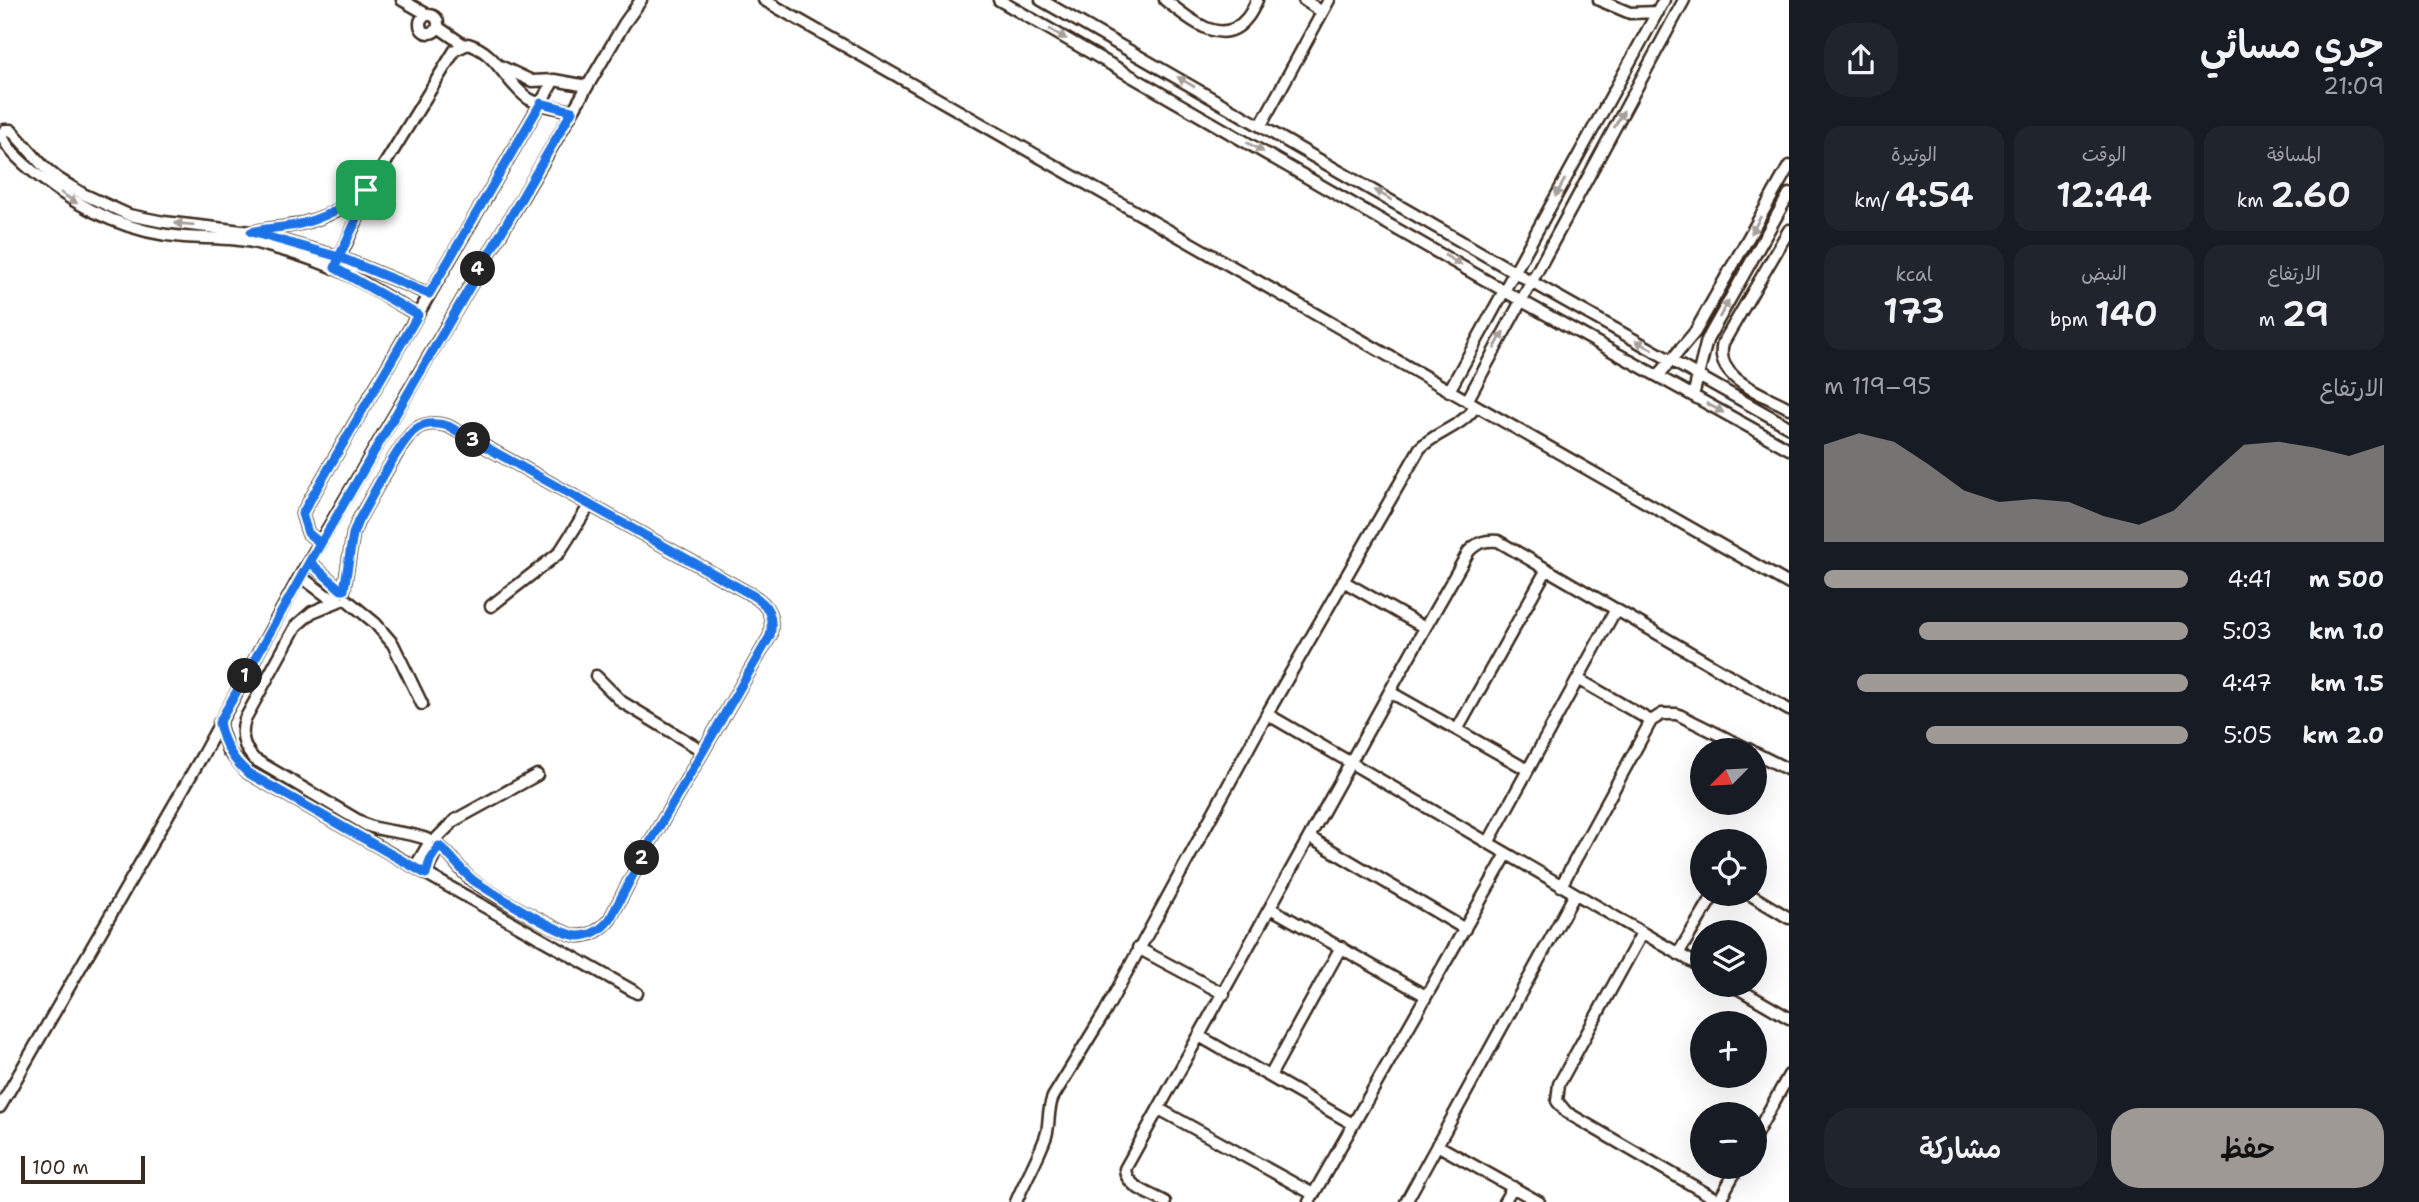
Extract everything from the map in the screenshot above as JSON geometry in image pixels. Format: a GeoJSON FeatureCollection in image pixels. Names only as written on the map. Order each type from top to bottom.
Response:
{"type":"FeatureCollection","features":[{"type":"Feature","properties":{"kind":"street"},"geometry":{"type":"LineString","coordinates":[[402,0],[437,20],[438,27],[464,45]]}},
{"type":"Feature","properties":{"kind":"street"},"geometry":{"type":"LineString","coordinates":[[0,1107],[202,756],[300,576],[572,111],[641,0]]}},
{"type":"Feature","properties":{"kind":"street"},"geometry":{"type":"LineString","coordinates":[[764,0],[1789,584]]}},
{"type":"Feature","properties":{"kind":"street"},"geometry":{"type":"LineString","coordinates":[[999,0],[1520,300],[1789,449]]}},
{"type":"Feature","properties":{"kind":"street"},"geometry":{"type":"LineString","coordinates":[[1041,0],[1789,427]]}},
{"type":"Feature","properties":{"kind":"street"},"geometry":{"type":"LineString","coordinates":[[1165,0],[1200,27],[1224,31],[1245,20],[1257,0]]}},
{"type":"Feature","properties":{"kind":"street"},"geometry":{"type":"LineString","coordinates":[[1304,0],[1322,12]]}},
{"type":"Feature","properties":{"kind":"street"},"geometry":{"type":"LineString","coordinates":[[1261,125],[1329,0]]}},
{"type":"Feature","properties":{"kind":"street"},"geometry":{"type":"LineString","coordinates":[[1599,0],[1630,13],[1658,12]]}},
{"type":"Feature","properties":{"kind":"street"},"geometry":{"type":"LineString","coordinates":[[1449,391],[1664,0]]}},
{"type":"Feature","properties":{"kind":"street"},"geometry":{"type":"LineString","coordinates":[[1016,1202],[1045,1139],[1053,1097],[1105,1012],[1267,713],[1420,448],[1461,423],[1520,300],[1684,0]]}},
{"type":"Feature","properties":{"kind":"street"},"geometry":{"type":"LineString","coordinates":[[428,15],[420,22],[423,32],[433,33],[438,27]]}},
{"type":"Feature","properties":{"kind":"street"},"geometry":{"type":"LineString","coordinates":[[335,268],[375,180],[451,53],[468,44],[480,48],[525,95],[541,103],[572,111]]}},
{"type":"Feature","properties":{"kind":"street"},"geometry":{"type":"LineString","coordinates":[[499,66],[532,80],[554,80],[587,86]]}},
{"type":"Feature","properties":{"kind":"street"},"geometry":{"type":"LineString","coordinates":[[320,543],[308,533],[302,514],[554,80]]}},
{"type":"Feature","properties":{"kind":"street"},"geometry":{"type":"LineString","coordinates":[[418,315],[335,268],[262,244],[145,232],[106,218],[78,204],[33,172],[8,145],[2,134],[5,130],[11,130],[57,178],[83,194],[129,215],[164,222],[251,232],[339,257],[429,294]]}},
{"type":"Feature","properties":{"kind":"street"},"geometry":{"type":"LineString","coordinates":[[1582,149],[1598,158]]}},
{"type":"Feature","properties":{"kind":"street"},"geometry":{"type":"LineString","coordinates":[[1658,376],[1700,324],[1789,166]]}},
{"type":"Feature","properties":{"kind":"street"},"geometry":{"type":"LineString","coordinates":[[251,232],[294,226],[320,218],[344,206],[375,180]]}},
{"type":"Feature","properties":{"kind":"street"},"geometry":{"type":"LineString","coordinates":[[1693,396],[1707,340],[1788,196]]}},
{"type":"Feature","properties":{"kind":"street"},"geometry":{"type":"LineString","coordinates":[[1789,230],[1723,344],[1721,358],[1731,376],[1789,408]]}},
{"type":"Feature","properties":{"kind":"street"},"geometry":{"type":"LineString","coordinates":[[431,423],[448,426],[752,595],[767,608],[771,617],[770,636],[648,846],[610,919],[595,932],[586,935],[566,934],[471,880],[451,855],[434,843],[413,834],[366,825],[254,759],[244,745],[244,719],[296,626],[312,612],[342,596],[353,534],[358,521],[409,435],[431,423]]}},
{"type":"Feature","properties":{"kind":"street"},"geometry":{"type":"LineString","coordinates":[[491,607],[559,553],[589,506]]}},
{"type":"Feature","properties":{"kind":"street"},"geometry":{"type":"LineString","coordinates":[[1164,1202],[1130,1182],[1125,1169],[1425,628],[1469,551],[1477,544],[1487,540],[1498,541],[1789,710]]}},
{"type":"Feature","properties":{"kind":"street"},"geometry":{"type":"LineString","coordinates":[[310,562],[393,643],[422,704]]}},
{"type":"Feature","properties":{"kind":"street"},"geometry":{"type":"LineString","coordinates":[[1457,730],[1547,569]]}},
{"type":"Feature","properties":{"kind":"street"},"geometry":{"type":"LineString","coordinates":[[300,576],[327,596],[342,596]]}},
{"type":"Feature","properties":{"kind":"street"},"geometry":{"type":"LineString","coordinates":[[1343,582],[1425,628]]}},
{"type":"Feature","properties":{"kind":"street"},"geometry":{"type":"LineString","coordinates":[[1488,843],[1616,609]]}},
{"type":"Feature","properties":{"kind":"street"},"geometry":{"type":"LineString","coordinates":[[596,676],[622,702],[703,751]]}},
{"type":"Feature","properties":{"kind":"street"},"geometry":{"type":"LineString","coordinates":[[1578,679],[1651,720]]}},
{"type":"Feature","properties":{"kind":"street"},"geometry":{"type":"LineString","coordinates":[[1390,692],[1528,770]]}},
{"type":"Feature","properties":{"kind":"street"},"geometry":{"type":"LineString","coordinates":[[1267,713],[1690,961]]}},
{"type":"Feature","properties":{"kind":"street"},"geometry":{"type":"LineString","coordinates":[[1561,886],[1651,720],[1662,714],[1677,714],[1726,738]]}},
{"type":"Feature","properties":{"kind":"street"},"geometry":{"type":"LineString","coordinates":[[219,723],[228,751],[248,773],[637,993]]}},
{"type":"Feature","properties":{"kind":"street"},"geometry":{"type":"LineString","coordinates":[[1768,759],[1789,770]]}},
{"type":"Feature","properties":{"kind":"street"},"geometry":{"type":"LineString","coordinates":[[415,867],[455,820],[537,775]]}},
{"type":"Feature","properties":{"kind":"street"},"geometry":{"type":"LineString","coordinates":[[1310,837],[1465,929]]}},
{"type":"Feature","properties":{"kind":"street"},"geometry":{"type":"LineString","coordinates":[[426,874],[434,843]]}},
{"type":"Feature","properties":{"kind":"street"},"geometry":{"type":"LineString","coordinates":[[1159,1109],[1311,1198],[1507,855]]}},
{"type":"Feature","properties":{"kind":"street"},"geometry":{"type":"LineString","coordinates":[[1406,1202],[1575,894]]}},
{"type":"Feature","properties":{"kind":"street"},"geometry":{"type":"LineString","coordinates":[[1767,905],[1789,918]]}},
{"type":"Feature","properties":{"kind":"street"},"geometry":{"type":"LineString","coordinates":[[1678,954],[1707,906]]}},
{"type":"Feature","properties":{"kind":"street"},"geometry":{"type":"LineString","coordinates":[[1270,908],[1426,996]]}},
{"type":"Feature","properties":{"kind":"street"},"geometry":{"type":"LineString","coordinates":[[1642,933],[1559,1084],[1557,1101],[1566,1112],[1720,1201],[1732,1179]]}},
{"type":"Feature","properties":{"kind":"street"},"geometry":{"type":"LineString","coordinates":[[1270,1076],[1341,947]]}},
{"type":"Feature","properties":{"kind":"street"},"geometry":{"type":"LineString","coordinates":[[1138,948],[1224,994]]}},
{"type":"Feature","properties":{"kind":"street"},"geometry":{"type":"LineString","coordinates":[[1753,997],[1789,1018]]}},
{"type":"Feature","properties":{"kind":"street"},"geometry":{"type":"LineString","coordinates":[[1199,1036],[1353,1124]]}},
{"type":"Feature","properties":{"kind":"street"},"geometry":{"type":"LineString","coordinates":[[1767,1114],[1789,1075]]}},
{"type":"Feature","properties":{"kind":"street"},"geometry":{"type":"LineString","coordinates":[[1437,1144],[1539,1202]]}},
{"type":"Feature","properties":{"kind":"street"},"geometry":{"type":"LineString","coordinates":[[1504,1202],[1513,1187]]}},
{"type":"Feature","properties":{"kind":"route"},"geometry":{"type":"LineString","coordinates":[[366,190],[344,206],[320,218],[294,226],[251,232],[339,257],[429,294],[541,103],[572,111],[310,562],[344,590],[353,534],[358,521],[409,435],[423,425],[439,423],[761,600],[771,617],[770,636],[648,846],[610,919],[604,927],[586,935],[566,934],[471,880],[451,855],[439,846],[430,860],[426,874],[248,773],[228,751],[222,738],[219,723],[320,543],[304,527],[302,514],[418,315],[335,268],[339,257],[375,180],[366,190]]}}]}
